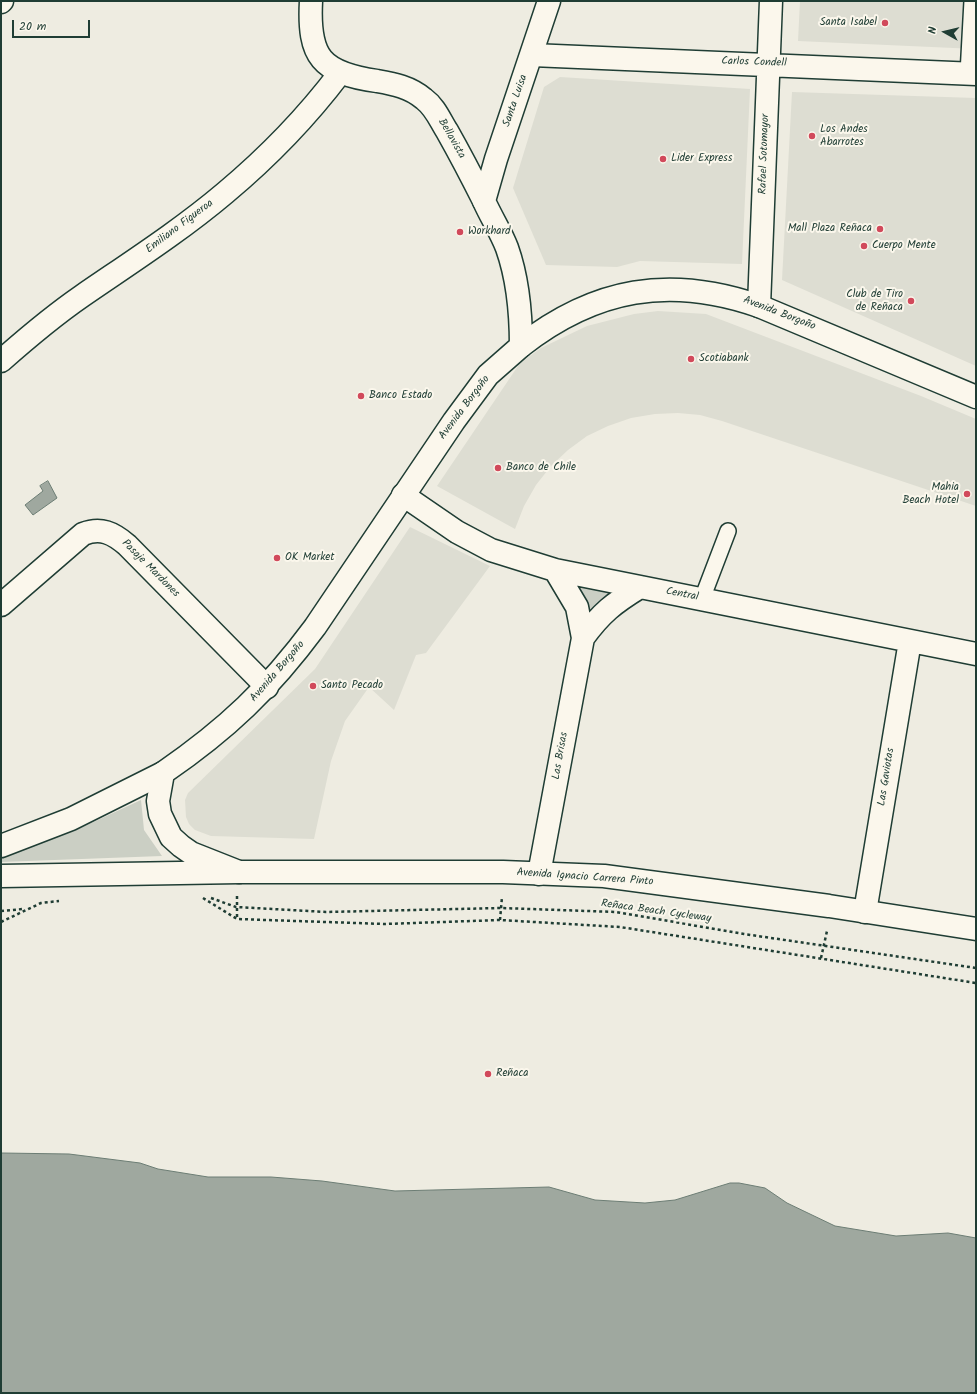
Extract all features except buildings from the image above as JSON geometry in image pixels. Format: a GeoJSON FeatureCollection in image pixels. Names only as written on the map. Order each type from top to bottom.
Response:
{"type":"FeatureCollection","features":[{"type":"Feature","properties":{"kind":"street","name":"Bellavista"},"geometry":{"type":"LineString","coordinates":[[311,1],[311,31],[314,48],[326,64],[340,73],[406,87],[426,100],[437,114],[484,201],[506,247],[513,267],[520,305],[521,346]]}},
{"type":"Feature","properties":{"kind":"street","name":"Santa Luisa"},"geometry":{"type":"LineString","coordinates":[[484,201],[496,159],[549,1]]}},
{"type":"Feature","properties":{"kind":"street","name":"Rafael Sotomayor"},"geometry":{"type":"LineString","coordinates":[[759,306],[771,1]]}},
{"type":"Feature","properties":{"kind":"street","name":"Carlos Condell"},"geometry":{"type":"LineString","coordinates":[[532,55],[769,64],[972,74]]}},
{"type":"Feature","properties":{"kind":"street","name":"Emiliano Figueroa"},"geometry":{"type":"LineString","coordinates":[[1,361],[34,332],[75,301],[130,265],[224,194],[285,139],[316,105],[340,73]]}},
{"type":"Feature","properties":{"kind":"street","name":"Avenida Borgoño"},"geometry":{"type":"LineString","coordinates":[[1,846],[71,819],[163,773],[212,738],[235,719],[267,687],[292,658],[315,627],[403,495],[488,375],[541,330],[563,316],[610,297],[660,289],[692,290],[735,298],[759,306],[976,397]]}},
{"type":"Feature","properties":{"kind":"street","name":"Central"},"geometry":{"type":"LineString","coordinates":[[403,495],[457,532],[491,550],[554,570],[976,654]]}},
{"type":"Feature","properties":{"kind":"street","name":"Pasaje Mardones"},"geometry":{"type":"LineString","coordinates":[[1,605],[83,534],[93,530],[103,531],[116,536],[127,545],[267,687]]}},
{"type":"Feature","properties":{"kind":"street","name":"Las Brisas"},"geometry":{"type":"LineString","coordinates":[[539,874],[583,638],[577,607],[554,570]]}},
{"type":"Feature","properties":{"kind":"street","name":"Las Brisas"},"geometry":{"type":"LineString","coordinates":[[583,638],[598,617],[618,600],[640,587]]}},
{"type":"Feature","properties":{"kind":"street","name":"Las Gaviotas"},"geometry":{"type":"LineString","coordinates":[[865,912],[910,641]]}},
{"type":"Feature","properties":{"kind":"street"},"geometry":{"type":"LineString","coordinates":[[163,773],[159,794],[159,808],[165,826],[171,837],[192,853],[239,872]]}},
{"type":"Feature","properties":{"kind":"street","name":"Avenida Ignacio Carrera Pinto"},"geometry":{"type":"LineString","coordinates":[[239,872],[495,872],[604,876],[976,929]]}},
{"type":"Feature","properties":{"kind":"street"},"geometry":{"type":"LineString","coordinates":[[1,876],[239,872]]}},
{"type":"Feature","properties":{"kind":"lane"},"geometry":{"type":"LineString","coordinates":[[972,1],[972,74]]}},
{"type":"Feature","properties":{"kind":"lane"},"geometry":{"type":"LineString","coordinates":[[702,599],[728,531]]}},
{"type":"Feature","properties":{"kind":"path","name":"Reñaca Beach Cycleway"},"geometry":{"type":"LineString","coordinates":[[976,968],[744,934],[616,912],[501,908],[326,912],[236,906],[201,896],[237,919],[385,924],[500,920],[620,926],[976,983]]}},
{"type":"Feature","properties":{"kind":"path"},"geometry":{"type":"LineString","coordinates":[[1,911],[25,909]]}},
{"type":"Feature","properties":{"kind":"shaded area"},"geometry":{"type":"Polygon","coordinates":[[[800,1],[976,1],[976,49],[798,41],[800,1]]]}},
{"type":"Feature","properties":{"kind":"shaded area"},"geometry":{"type":"Polygon","coordinates":[[[560,77],[750,89],[742,264],[640,261],[617,267],[546,265],[513,188],[544,87],[560,77]]]}},
{"type":"Feature","properties":{"kind":"shaded area","name":"Mall Plaza Reñaca"},"geometry":{"type":"Polygon","coordinates":[[[792,92],[976,98],[976,366],[782,280],[792,92]]]}},
{"type":"Feature","properties":{"kind":"shaded area"},"geometry":{"type":"Polygon","coordinates":[[[658,311],[706,314],[921,396],[976,419],[976,506],[722,421],[700,415],[678,413],[655,414],[631,418],[608,426],[587,436],[568,450],[551,466],[536,485],[524,506],[515,529],[437,486],[520,363],[541,348],[587,326],[634,314],[658,311]]]}},
{"type":"Feature","properties":{"kind":"shaded area"},"geometry":{"type":"Polygon","coordinates":[[[48,481],[57,498],[33,515],[25,505],[43,491],[40,486],[48,481]]]}},
{"type":"Feature","properties":{"kind":"shaded area"},"geometry":{"type":"Polygon","coordinates":[[[410,527],[490,566],[426,653],[416,655],[394,710],[369,687],[345,721],[331,761],[314,839],[211,836],[195,830],[189,824],[186,817],[185,800],[188,793],[315,669],[410,527]]]}},
{"type":"Feature","properties":{"kind":"shaded area"},"geometry":{"type":"Polygon","coordinates":[[[576,585],[612,593],[588,620],[576,585]]]}},
{"type":"Feature","properties":{"kind":"shaded area"},"geometry":{"type":"Polygon","coordinates":[[[141,800],[144,830],[162,856],[1,862],[1,857],[74,831],[141,800]]]}},
{"type":"Feature","properties":{"kind":"shaded area"},"geometry":{"type":"Polygon","coordinates":[[[1,1153],[69,1154],[140,1163],[158,1169],[208,1177],[271,1177],[322,1181],[395,1191],[549,1187],[595,1200],[645,1203],[675,1200],[730,1183],[739,1183],[765,1188],[787,1203],[835,1226],[896,1236],[948,1233],[976,1238],[976,1393],[1,1393],[1,1153]]]}},
{"type":"Feature","properties":{"kind":"place","name":"Santa Isabel"},"geometry":{"type":"Point","coordinates":[885,23]}},
{"type":"Feature","properties":{"kind":"place","name":"Los Andes Abarrotes"},"geometry":{"type":"Point","coordinates":[812,136]}},
{"type":"Feature","properties":{"kind":"place","name":"Lider Express"},"geometry":{"type":"Point","coordinates":[663,159]}},
{"type":"Feature","properties":{"kind":"place","name":"Mall Plaza Reñaca"},"geometry":{"type":"Point","coordinates":[880,229]}},
{"type":"Feature","properties":{"kind":"place","name":"Workhard"},"geometry":{"type":"Point","coordinates":[460,232]}},
{"type":"Feature","properties":{"kind":"place","name":"Cuerpo Mente"},"geometry":{"type":"Point","coordinates":[864,246]}},
{"type":"Feature","properties":{"kind":"place","name":"Club de Tiro de Reñaca"},"geometry":{"type":"Point","coordinates":[911,301]}},
{"type":"Feature","properties":{"kind":"place","name":"Scotiabank"},"geometry":{"type":"Point","coordinates":[691,359]}},
{"type":"Feature","properties":{"kind":"place","name":"Banco Estado"},"geometry":{"type":"Point","coordinates":[361,396]}},
{"type":"Feature","properties":{"kind":"place","name":"Banco de Chile"},"geometry":{"type":"Point","coordinates":[498,468]}},
{"type":"Feature","properties":{"kind":"place","name":"Mahia Beach Hotel"},"geometry":{"type":"Point","coordinates":[967,494]}},
{"type":"Feature","properties":{"kind":"place","name":"OK Market"},"geometry":{"type":"Point","coordinates":[277,558]}},
{"type":"Feature","properties":{"kind":"place","name":"Santo Pecado"},"geometry":{"type":"Point","coordinates":[313,686]}},
{"type":"Feature","properties":{"kind":"place","name":"Reñaca"},"geometry":{"type":"Point","coordinates":[488,1074]}}]}
